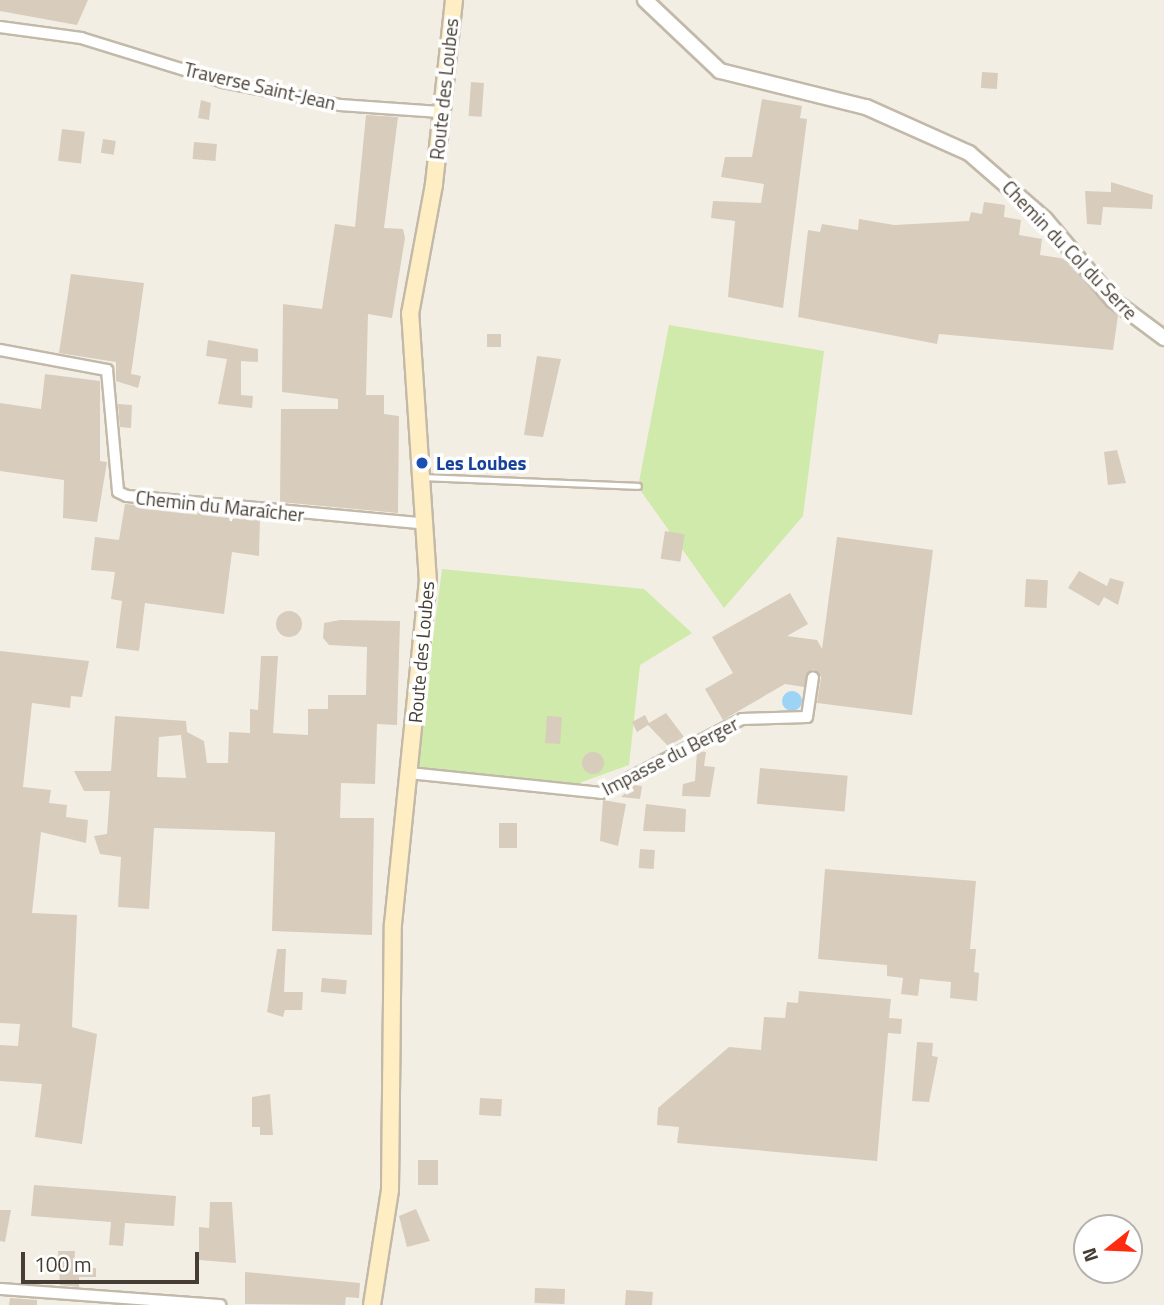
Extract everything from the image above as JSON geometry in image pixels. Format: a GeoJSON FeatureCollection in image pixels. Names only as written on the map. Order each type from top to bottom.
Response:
{"type":"FeatureCollection","features":[{"type":"Feature","properties":{"kind":"main road","name":"Route des Loubes"},"geometry":{"type":"LineString","coordinates":[[372,1305],[390,1190],[393,924],[426,617],[428,524],[410,314],[454,0]]}},
{"type":"Feature","properties":{"kind":"street","name":"Chemin du Col du Serre"},"geometry":{"type":"LineString","coordinates":[[645,0],[720,71],[888,114],[969,153],[1045,219],[1113,299],[1164,338]]}},
{"type":"Feature","properties":{"kind":"street","name":"Traverse Saint-Jean"},"geometry":{"type":"LineString","coordinates":[[0,27],[81,38],[223,82],[327,102],[440,112]]}},
{"type":"Feature","properties":{"kind":"street","name":"Chemin du Maraîcher"},"geometry":{"type":"LineString","coordinates":[[0,350],[107,370],[118,492],[127,496],[428,524]]}},
{"type":"Feature","properties":{"kind":"street","name":"Impasse du Berger"},"geometry":{"type":"LineString","coordinates":[[409,773],[601,793],[742,719],[807,717],[814,677]]}},
{"type":"Feature","properties":{"kind":"street"},"geometry":{"type":"LineString","coordinates":[[0,1289],[220,1305]]}},
{"type":"Feature","properties":{"kind":"lane"},"geometry":{"type":"LineString","coordinates":[[424,477],[638,486]]}},
{"type":"Feature","properties":{"kind":"green space"},"geometry":{"type":"Polygon","coordinates":[[[669,325],[824,351],[803,516],[724,608],[638,487],[669,325]]]}},
{"type":"Feature","properties":{"kind":"green space"},"geometry":{"type":"Polygon","coordinates":[[[442,569],[644,589],[692,633],[640,665],[629,765],[571,786],[416,769],[442,569]]]}},
{"type":"Feature","properties":{"kind":"water"},"geometry":{"type":"Polygon","coordinates":[[[792,691],[799,694],[802,701],[799,708],[792,711],[785,708],[782,701],[785,694],[792,691]]]}},
{"type":"Feature","properties":{"kind":"building"},"geometry":{"type":"Polygon","coordinates":[[[0,0],[88,0],[77,25],[0,11],[0,0]]]}},
{"type":"Feature","properties":{"kind":"building"},"geometry":{"type":"Polygon","coordinates":[[[982,72],[998,73],[997,89],[981,88],[982,72]]]}},
{"type":"Feature","properties":{"kind":"building"},"geometry":{"type":"Polygon","coordinates":[[[471,82],[484,83],[482,117],[469,116],[471,82]]]}},
{"type":"Feature","properties":{"kind":"building"},"geometry":{"type":"Polygon","coordinates":[[[762,99],[802,106],[800,118],[807,119],[783,308],[728,297],[735,221],[711,218],[713,201],[761,203],[764,184],[721,177],[725,157],[752,157],[762,99]]]}},
{"type":"Feature","properties":{"kind":"building"},"geometry":{"type":"Polygon","coordinates":[[[201,100],[211,103],[209,120],[198,118],[201,100]]]}},
{"type":"Feature","properties":{"kind":"building"},"geometry":{"type":"Polygon","coordinates":[[[366,115],[398,117],[384,228],[403,229],[405,238],[392,318],[368,314],[366,395],[384,395],[384,414],[399,416],[398,513],[280,502],[281,409],[338,409],[338,399],[282,392],[283,304],[322,309],[335,224],[355,227],[366,115]]]}},
{"type":"Feature","properties":{"kind":"building"},"geometry":{"type":"Polygon","coordinates":[[[62,129],[85,132],[81,164],[58,161],[62,129]]]}},
{"type":"Feature","properties":{"kind":"building"},"geometry":{"type":"Polygon","coordinates":[[[103,139],[116,141],[114,155],[101,153],[103,139]]]}},
{"type":"Feature","properties":{"kind":"building"},"geometry":{"type":"Polygon","coordinates":[[[194,142],[217,144],[215,161],[193,159],[194,142]]]}},
{"type":"Feature","properties":{"kind":"building"},"geometry":{"type":"Polygon","coordinates":[[[1111,182],[1153,195],[1152,209],[1103,207],[1101,225],[1087,224],[1085,191],[1111,192],[1111,182]]]}},
{"type":"Feature","properties":{"kind":"building"},"geometry":{"type":"Polygon","coordinates":[[[984,202],[1005,205],[1004,217],[1021,220],[1019,235],[1042,239],[1040,255],[1066,259],[1118,316],[1113,350],[939,334],[937,344],[798,317],[808,230],[820,232],[822,224],[858,230],[859,219],[894,225],[969,221],[971,212],[982,214],[984,202]]]}},
{"type":"Feature","properties":{"kind":"building"},"geometry":{"type":"Polygon","coordinates":[[[71,274],[144,283],[131,374],[141,376],[138,388],[116,381],[116,362],[59,353],[71,274]]]}},
{"type":"Feature","properties":{"kind":"building"},"geometry":{"type":"Polygon","coordinates":[[[487,334],[501,334],[501,347],[487,347],[487,334]]]}},
{"type":"Feature","properties":{"kind":"building"},"geometry":{"type":"Polygon","coordinates":[[[208,340],[258,349],[258,362],[241,361],[241,395],[253,396],[252,408],[218,404],[227,359],[206,356],[208,340]]]}},
{"type":"Feature","properties":{"kind":"building"},"geometry":{"type":"Polygon","coordinates":[[[537,356],[561,359],[543,437],[524,435],[537,356]]]}},
{"type":"Feature","properties":{"kind":"building"},"geometry":{"type":"Polygon","coordinates":[[[45,374],[100,381],[100,461],[107,462],[97,522],[63,518],[64,480],[0,471],[0,403],[41,409],[45,374]]]}},
{"type":"Feature","properties":{"kind":"building"},"geometry":{"type":"Polygon","coordinates":[[[118,404],[132,405],[131,428],[120,427],[118,404]]]}},
{"type":"Feature","properties":{"kind":"building"},"geometry":{"type":"Polygon","coordinates":[[[1117,450],[1126,483],[1108,485],[1104,452],[1117,450]]]}},
{"type":"Feature","properties":{"kind":"building"},"geometry":{"type":"Polygon","coordinates":[[[125,504],[260,517],[259,556],[232,552],[224,614],[145,603],[139,651],[116,648],[122,601],[111,599],[115,572],[91,570],[95,537],[119,540],[125,504]]]}},
{"type":"Feature","properties":{"kind":"building"},"geometry":{"type":"Polygon","coordinates":[[[665,531],[685,534],[680,562],[661,559],[665,531]]]}},
{"type":"Feature","properties":{"kind":"building"},"geometry":{"type":"Polygon","coordinates":[[[837,537],[933,550],[912,715],[817,703],[821,677],[813,669],[804,687],[785,684],[723,720],[705,689],[733,673],[712,637],[790,593],[808,624],[787,636],[817,640],[822,649],[837,537]]]}},
{"type":"Feature","properties":{"kind":"building"},"geometry":{"type":"Polygon","coordinates":[[[1079,571],[1107,586],[1110,578],[1124,582],[1118,605],[1104,597],[1099,606],[1068,588],[1079,571]]]}},
{"type":"Feature","properties":{"kind":"building"},"geometry":{"type":"Polygon","coordinates":[[[1026,579],[1048,580],[1047,608],[1025,607],[1026,579]]]}},
{"type":"Feature","properties":{"kind":"building"},"geometry":{"type":"Polygon","coordinates":[[[289,611],[298,615],[302,624],[298,633],[289,637],[280,633],[276,624],[280,615],[289,611]]]}},
{"type":"Feature","properties":{"kind":"building"},"geometry":{"type":"Polygon","coordinates":[[[340,620],[400,621],[397,725],[377,724],[375,784],[341,783],[340,818],[374,818],[372,935],[272,931],[275,832],[154,828],[149,909],[118,907],[121,857],[100,854],[94,836],[107,834],[110,791],[84,791],[74,771],[111,771],[115,716],[186,721],[187,732],[204,741],[207,763],[228,763],[229,732],[250,733],[250,709],[258,710],[261,656],[278,656],[273,733],[308,735],[308,709],[328,709],[328,695],[366,695],[367,647],[329,645],[323,638],[324,623],[340,620]],[[181,735],[159,737],[157,777],[186,778],[181,735]]]}},
{"type":"Feature","properties":{"kind":"building"},"geometry":{"type":"Polygon","coordinates":[[[0,651],[89,661],[82,697],[71,696],[70,708],[32,703],[23,787],[51,790],[49,803],[67,805],[66,817],[88,820],[86,843],[41,832],[32,913],[77,915],[72,1027],[97,1034],[82,1144],[35,1137],[42,1084],[0,1081],[0,1045],[18,1046],[20,1024],[0,1023],[0,651]]]}},
{"type":"Feature","properties":{"kind":"building"},"geometry":{"type":"Polygon","coordinates":[[[666,713],[684,737],[668,746],[648,725],[637,732],[632,722],[645,715],[649,723],[666,713]]]}},
{"type":"Feature","properties":{"kind":"building"},"geometry":{"type":"Polygon","coordinates":[[[547,716],[562,717],[560,744],[545,743],[547,716]]]}},
{"type":"Feature","properties":{"kind":"building"},"geometry":{"type":"Polygon","coordinates":[[[697,751],[706,752],[704,766],[715,767],[710,797],[682,796],[683,784],[695,781],[697,751]]]}},
{"type":"Feature","properties":{"kind":"building"},"geometry":{"type":"Polygon","coordinates":[[[593,752],[601,755],[604,763],[601,771],[593,774],[585,771],[582,763],[585,755],[593,752]]]}},
{"type":"Feature","properties":{"kind":"building"},"geometry":{"type":"Polygon","coordinates":[[[760,768],[848,776],[845,812],[757,804],[760,768]]]}},
{"type":"Feature","properties":{"kind":"building"},"geometry":{"type":"Polygon","coordinates":[[[634,785],[642,786],[640,799],[621,797],[634,785]]]}},
{"type":"Feature","properties":{"kind":"building"},"geometry":{"type":"Polygon","coordinates":[[[603,800],[626,804],[618,846],[600,841],[603,800]]]}},
{"type":"Feature","properties":{"kind":"building"},"geometry":{"type":"Polygon","coordinates":[[[646,804],[686,809],[685,832],[643,831],[646,804]]]}},
{"type":"Feature","properties":{"kind":"building"},"geometry":{"type":"Polygon","coordinates":[[[499,823],[517,823],[517,848],[499,848],[499,823]]]}},
{"type":"Feature","properties":{"kind":"building"},"geometry":{"type":"Polygon","coordinates":[[[640,849],[655,850],[654,869],[639,868],[640,849]]]}},
{"type":"Feature","properties":{"kind":"building"},"geometry":{"type":"Polygon","coordinates":[[[825,869],[976,881],[970,949],[976,949],[974,972],[979,973],[977,1001],[950,998],[951,982],[920,979],[918,996],[901,994],[903,978],[887,976],[887,965],[818,959],[825,869]]]}},
{"type":"Feature","properties":{"kind":"building"},"geometry":{"type":"Polygon","coordinates":[[[277,949],[286,949],[284,992],[303,992],[302,1010],[285,1010],[283,1017],[267,1012],[277,949]]]}},
{"type":"Feature","properties":{"kind":"building"},"geometry":{"type":"Polygon","coordinates":[[[322,978],[347,980],[346,994],[321,992],[322,978]]]}},
{"type":"Feature","properties":{"kind":"building"},"geometry":{"type":"Polygon","coordinates":[[[799,991],[891,999],[889,1018],[902,1019],[901,1034],[888,1033],[877,1161],[677,1143],[679,1127],[657,1125],[658,1108],[729,1047],[761,1050],[764,1017],[785,1018],[787,1002],[798,1003],[799,991]]]}},
{"type":"Feature","properties":{"kind":"building"},"geometry":{"type":"Polygon","coordinates":[[[917,1042],[933,1043],[932,1056],[938,1057],[929,1102],[912,1101],[917,1042]]]}},
{"type":"Feature","properties":{"kind":"building"},"geometry":{"type":"Polygon","coordinates":[[[270,1094],[273,1135],[260,1135],[260,1127],[252,1127],[252,1097],[270,1094]]]}},
{"type":"Feature","properties":{"kind":"building"},"geometry":{"type":"Polygon","coordinates":[[[480,1098],[502,1099],[501,1116],[479,1115],[480,1098]]]}},
{"type":"Feature","properties":{"kind":"building"},"geometry":{"type":"Polygon","coordinates":[[[418,1160],[438,1160],[438,1185],[418,1185],[418,1160]]]}},
{"type":"Feature","properties":{"kind":"building"},"geometry":{"type":"Polygon","coordinates":[[[34,1185],[176,1196],[174,1226],[125,1223],[123,1246],[109,1245],[111,1222],[31,1216],[34,1185]]]}},
{"type":"Feature","properties":{"kind":"building"},"geometry":{"type":"Polygon","coordinates":[[[210,1202],[232,1202],[236,1263],[199,1260],[199,1227],[209,1228],[210,1202]]]}},
{"type":"Feature","properties":{"kind":"building"},"geometry":{"type":"Polygon","coordinates":[[[416,1209],[430,1241],[407,1247],[399,1216],[416,1209]]]}},
{"type":"Feature","properties":{"kind":"building"},"geometry":{"type":"Polygon","coordinates":[[[0,1210],[11,1210],[5,1242],[0,1241],[0,1210]]]}},
{"type":"Feature","properties":{"kind":"building"},"geometry":{"type":"Polygon","coordinates":[[[58,1251],[75,1251],[74,1267],[96,1268],[96,1277],[79,1277],[79,1287],[60,1285],[58,1251]]]}},
{"type":"Feature","properties":{"kind":"building"},"geometry":{"type":"Polygon","coordinates":[[[245,1272],[360,1283],[359,1298],[346,1297],[345,1305],[245,1304],[245,1272]]]}},
{"type":"Feature","properties":{"kind":"building"},"geometry":{"type":"Polygon","coordinates":[[[535,1288],[565,1289],[564,1304],[534,1303],[535,1288]]]}},
{"type":"Feature","properties":{"kind":"building"},"geometry":{"type":"Polygon","coordinates":[[[626,1290],[653,1292],[652,1305],[625,1305],[626,1290]]]}},
{"type":"Feature","properties":{"kind":"building"},"geometry":{"type":"Polygon","coordinates":[[[10,1298],[37,1300],[37,1305],[9,1305],[10,1298]]]}},
{"type":"Feature","properties":{"kind":"place","name":"Les Loubes"},"geometry":{"type":"Point","coordinates":[422,463]}}]}
